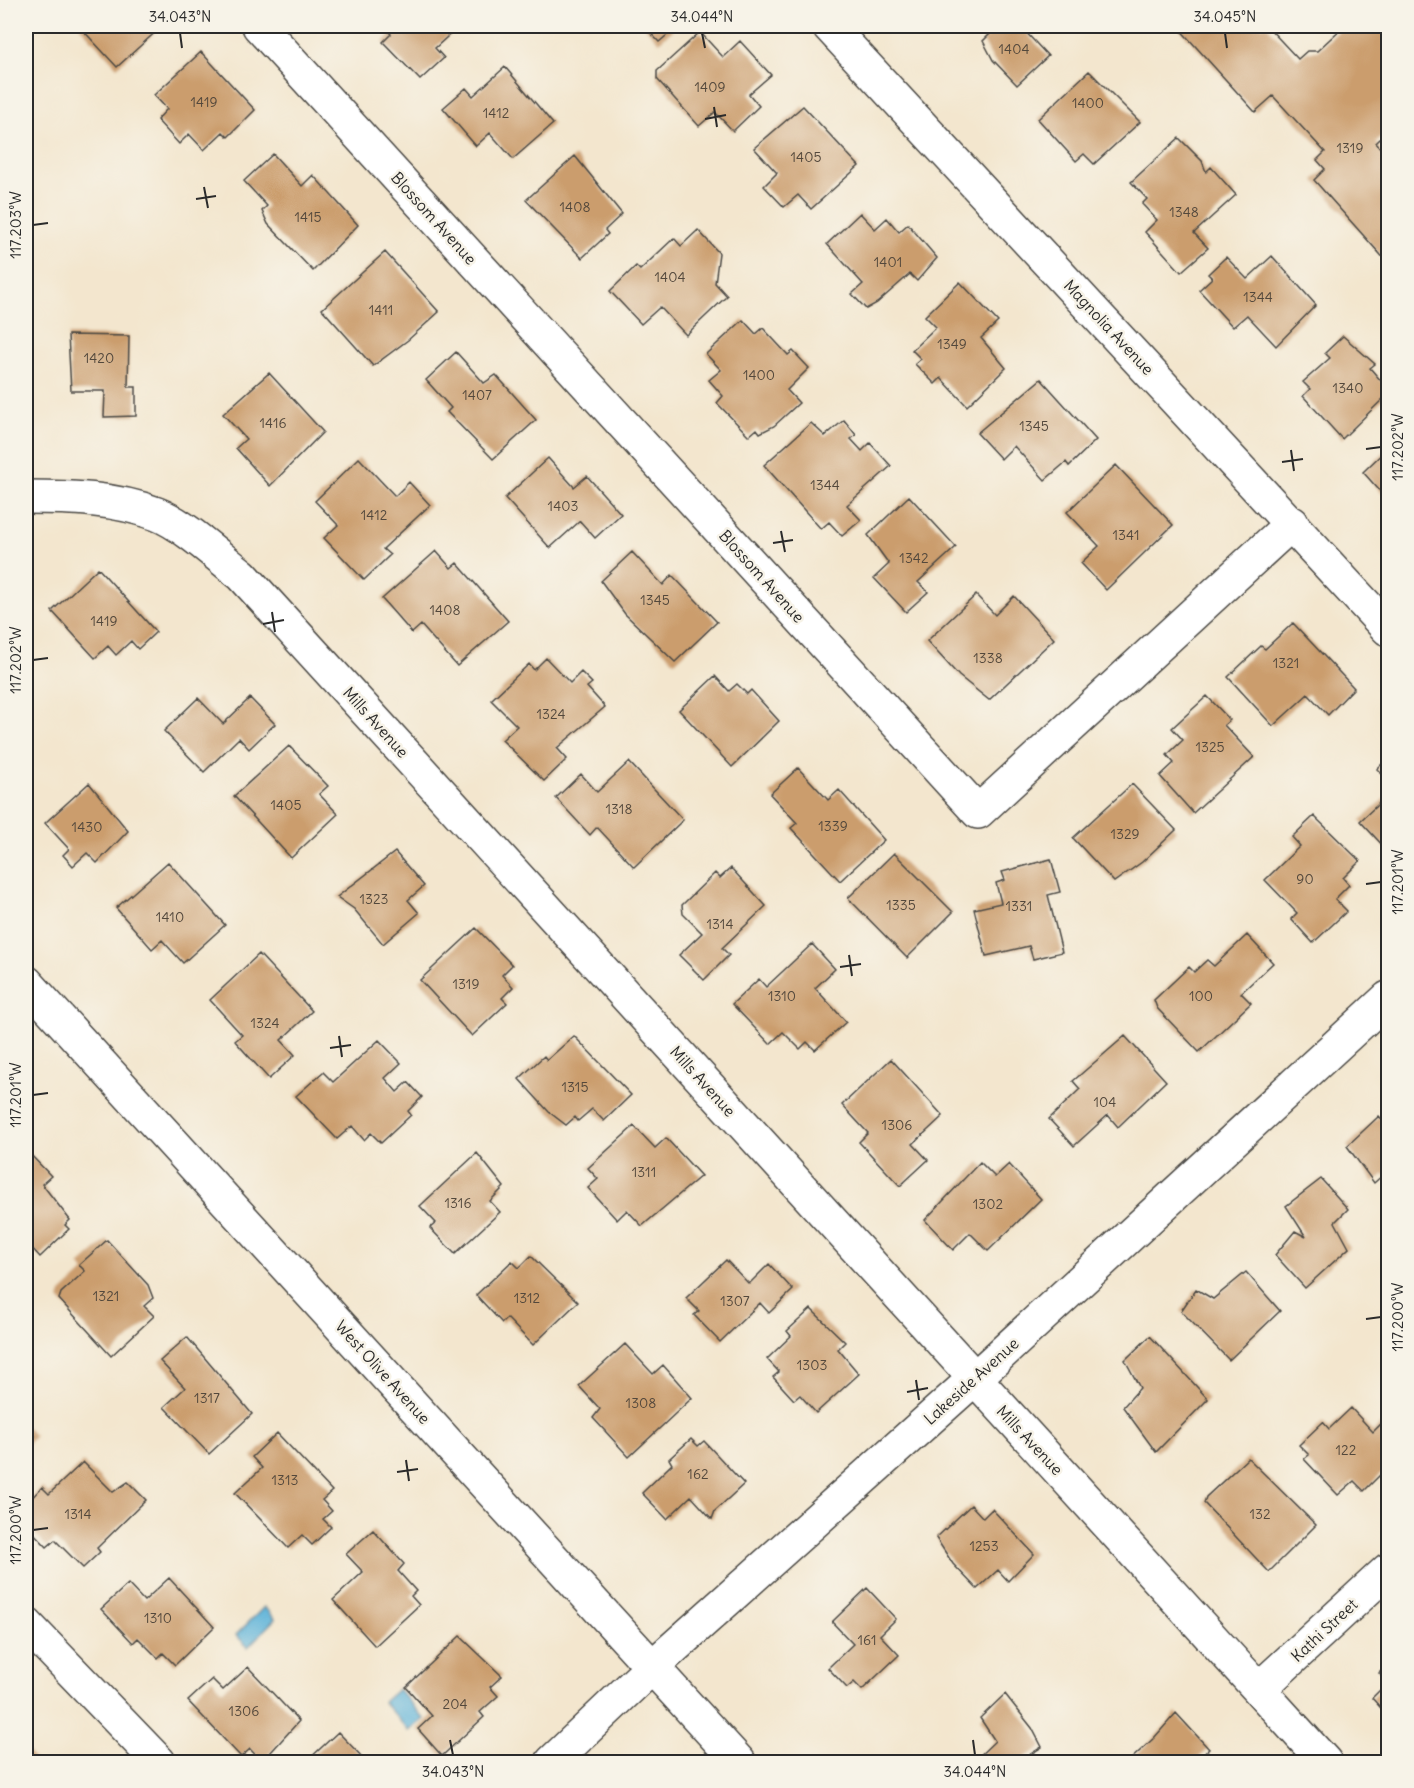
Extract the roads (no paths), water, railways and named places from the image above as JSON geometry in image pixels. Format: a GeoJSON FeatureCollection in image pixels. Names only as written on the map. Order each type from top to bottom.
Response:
{"type":"FeatureCollection","features":[{"type":"Feature","properties":{"kind":"street","name":"Blossom Avenue"},"geometry":{"type":"LineString","coordinates":[[259,26],[978,812],[1292,523]]}},
{"type":"Feature","properties":{"kind":"street","name":"Magnolia Avenue"},"geometry":{"type":"LineString","coordinates":[[829,26],[1389,629]]}},
{"type":"Feature","properties":{"kind":"street","name":"Mills Avenue"},"geometry":{"type":"LineString","coordinates":[[26,497],[71,497],[114,503],[158,514],[242,575],[1325,1762]]}},
{"type":"Feature","properties":{"kind":"street","name":"West Olive Avenue"},"geometry":{"type":"LineString","coordinates":[[26,982],[739,1762]]}},
{"type":"Feature","properties":{"kind":"street","name":"Lakeside Avenue"},"geometry":{"type":"LineString","coordinates":[[552,1762],[652,1667],[974,1379],[1389,998]]}},
{"type":"Feature","properties":{"kind":"street","name":"Kathi Street"},"geometry":{"type":"LineString","coordinates":[[1259,1689],[1389,1570]]}},
{"type":"Feature","properties":{"kind":"street"},"geometry":{"type":"LineString","coordinates":[[26,1624],[159,1762]]}},
{"type":"Feature","properties":{"kind":"water"},"geometry":{"type":"Polygon","coordinates":[[[264,1607],[275,1619],[248,1647],[236,1635],[264,1607]]]}},
{"type":"Feature","properties":{"kind":"water"},"geometry":{"type":"Polygon","coordinates":[[[398,1689],[424,1719],[409,1731],[383,1702],[398,1689]]]}}]}
